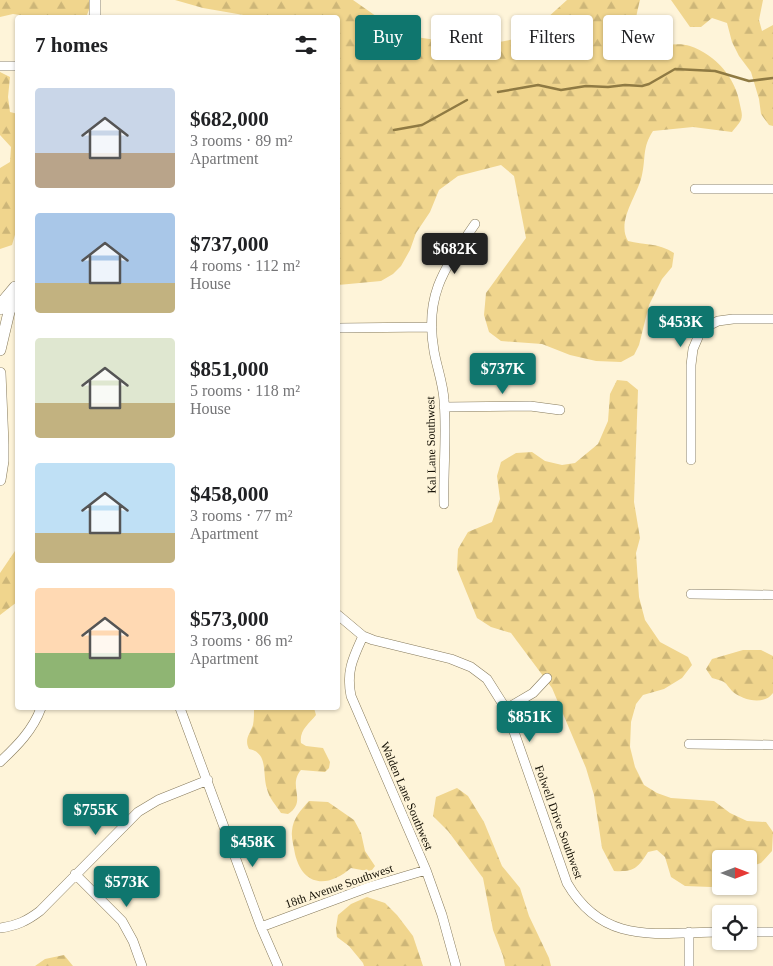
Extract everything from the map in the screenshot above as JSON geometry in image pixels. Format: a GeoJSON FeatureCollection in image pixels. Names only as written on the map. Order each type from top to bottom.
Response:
{"type":"FeatureCollection","features":[{"type":"Feature","properties":{"kind":"street"},"geometry":{"type":"LineString","coordinates":[[95,0],[95,15]]}},
{"type":"Feature","properties":{"kind":"street"},"geometry":{"type":"LineString","coordinates":[[0,66],[15,66]]}},
{"type":"Feature","properties":{"kind":"street"},"geometry":{"type":"LineString","coordinates":[[695,189],[773,189]]}},
{"type":"Feature","properties":{"kind":"street","name":"Kal Lane Southwest"},"geometry":{"type":"LineString","coordinates":[[444,504],[444,406],[442,384],[434,351],[432,327],[434,300],[439,281],[451,258],[475,224]]}},
{"type":"Feature","properties":{"kind":"street"},"geometry":{"type":"LineString","coordinates":[[0,309],[4,300],[15,287]]}},
{"type":"Feature","properties":{"kind":"street"},"geometry":{"type":"LineString","coordinates":[[0,350],[9,312],[15,297]]}},
{"type":"Feature","properties":{"kind":"street"},"geometry":{"type":"LineString","coordinates":[[691,460],[691,365],[693,349],[699,335],[706,327],[718,321],[773,319]]}},
{"type":"Feature","properties":{"kind":"street"},"geometry":{"type":"LineString","coordinates":[[340,328],[432,327]]}},
{"type":"Feature","properties":{"kind":"street"},"geometry":{"type":"LineString","coordinates":[[0,372],[0,423],[3,461],[0,480]]}},
{"type":"Feature","properties":{"kind":"street"},"geometry":{"type":"LineString","coordinates":[[444,406],[530,406],[560,410]]}},
{"type":"Feature","properties":{"kind":"street"},"geometry":{"type":"LineString","coordinates":[[691,594],[773,595]]}},
{"type":"Feature","properties":{"kind":"street","name":"Folwell Drive Southwest"},"geometry":{"type":"LineString","coordinates":[[340,617],[363,636],[379,642],[437,654],[463,663],[487,680],[506,709],[559,862],[570,888],[582,905],[598,919],[617,928],[634,932],[689,932]]}},
{"type":"Feature","properties":{"kind":"street","name":"Walden Lane Southwest"},"geometry":{"type":"LineString","coordinates":[[363,636],[350,667],[349,685],[351,696],[426,870],[442,915],[456,966]]}},
{"type":"Feature","properties":{"kind":"street"},"geometry":{"type":"LineString","coordinates":[[506,709],[533,693],[547,678]]}},
{"type":"Feature","properties":{"kind":"street"},"geometry":{"type":"LineString","coordinates":[[0,762],[25,737],[40,710]]}},
{"type":"Feature","properties":{"kind":"street"},"geometry":{"type":"LineString","coordinates":[[181,710],[261,927],[278,966]]}},
{"type":"Feature","properties":{"kind":"street"},"geometry":{"type":"LineString","coordinates":[[689,744],[773,746]]}},
{"type":"Feature","properties":{"kind":"street"},"geometry":{"type":"LineString","coordinates":[[0,928],[9,927],[28,920],[40,911],[125,823],[145,807],[208,780]]}},
{"type":"Feature","properties":{"kind":"street","name":"18th Avenue Southwest"},"geometry":{"type":"LineString","coordinates":[[261,927],[343,896],[426,870]]}},
{"type":"Feature","properties":{"kind":"street"},"geometry":{"type":"LineString","coordinates":[[74,874],[122,921],[133,941],[142,966]]}},
{"type":"Feature","properties":{"kind":"street"},"geometry":{"type":"LineString","coordinates":[[689,966],[689,932],[712,932]]}},
{"type":"Feature","properties":{"kind":"street"},"geometry":{"type":"LineString","coordinates":[[757,932],[773,932]]}},
{"type":"Feature","properties":{"kind":"green space"},"geometry":{"type":"Polygon","coordinates":[[[0,0],[91,0],[87,15],[13,14],[0,17],[0,0]]]}},
{"type":"Feature","properties":{"kind":"green space"},"geometry":{"type":"Polygon","coordinates":[[[175,0],[353,0],[374,15],[355,15],[355,60],[421,60],[421,38],[431,39],[431,60],[501,60],[501,42],[511,40],[511,60],[593,60],[593,15],[550,15],[567,0],[640,0],[637,15],[603,15],[603,60],[673,60],[673,44],[676,44],[690,46],[708,55],[729,77],[738,95],[742,116],[732,132],[693,127],[653,131],[650,137],[646,148],[640,183],[626,217],[625,233],[628,241],[657,246],[674,253],[672,267],[662,279],[649,305],[639,345],[634,355],[621,362],[596,361],[570,355],[542,344],[501,341],[489,332],[484,315],[486,293],[526,238],[514,176],[501,165],[458,176],[439,190],[430,212],[416,233],[410,250],[401,266],[393,274],[381,281],[340,285],[340,15],[243,15],[203,8],[175,0]]]}},
{"type":"Feature","properties":{"kind":"green space"},"geometry":{"type":"Polygon","coordinates":[[[671,0],[763,0],[759,20],[762,31],[773,25],[773,126],[769,125],[761,114],[759,99],[751,72],[739,56],[732,42],[727,23],[712,18],[701,27],[690,27],[671,0]]]}},
{"type":"Feature","properties":{"kind":"green space"},"geometry":{"type":"Polygon","coordinates":[[[0,72],[10,77],[8,97],[10,112],[15,113],[15,235],[12,245],[0,249],[0,168],[10,162],[11,147],[0,135],[0,72]]]}},
{"type":"Feature","properties":{"kind":"green space"},"geometry":{"type":"Polygon","coordinates":[[[617,380],[627,381],[638,390],[634,502],[640,538],[636,553],[639,597],[645,620],[660,642],[688,657],[692,665],[682,678],[664,689],[643,695],[636,704],[631,722],[630,747],[635,767],[644,785],[657,793],[671,798],[714,801],[730,813],[747,821],[766,822],[773,832],[772,851],[758,864],[758,850],[712,850],[712,887],[685,886],[671,877],[665,857],[657,850],[648,852],[638,866],[631,870],[614,871],[602,848],[594,795],[586,768],[552,688],[511,633],[491,627],[477,618],[457,569],[458,549],[468,532],[492,522],[500,499],[497,476],[501,462],[516,453],[532,452],[545,461],[562,465],[575,463],[598,444],[608,421],[610,394],[617,380]]]}},
{"type":"Feature","properties":{"kind":"green space"},"geometry":{"type":"Polygon","coordinates":[[[15,551],[15,604],[0,615],[0,573],[15,551]]]}},
{"type":"Feature","properties":{"kind":"green space"},"geometry":{"type":"Polygon","coordinates":[[[743,650],[761,650],[773,656],[773,693],[769,697],[753,700],[741,697],[724,682],[712,678],[706,669],[712,659],[743,650]]]}},
{"type":"Feature","properties":{"kind":"green space"},"geometry":{"type":"Polygon","coordinates":[[[254,710],[315,710],[316,715],[303,731],[301,743],[306,746],[323,748],[330,762],[329,768],[325,772],[301,770],[296,782],[296,804],[294,809],[288,814],[281,813],[268,792],[264,765],[260,755],[249,749],[247,742],[254,719],[254,710]]]}},
{"type":"Feature","properties":{"kind":"green space"},"geometry":{"type":"Polygon","coordinates":[[[457,788],[468,796],[484,822],[502,866],[520,888],[529,916],[551,966],[505,966],[493,930],[483,878],[448,831],[433,816],[436,797],[457,788]]]}},
{"type":"Feature","properties":{"kind":"green space"},"geometry":{"type":"Polygon","coordinates":[[[309,801],[328,802],[354,820],[361,833],[365,851],[375,866],[372,870],[351,868],[334,879],[325,881],[317,881],[304,873],[295,854],[292,834],[296,818],[309,801]]]}},
{"type":"Feature","properties":{"kind":"green space"},"geometry":{"type":"Polygon","coordinates":[[[367,897],[385,903],[397,915],[413,936],[423,966],[364,966],[349,946],[337,937],[338,915],[351,904],[367,897]]]}},
{"type":"Feature","properties":{"kind":"green space"},"geometry":{"type":"Polygon","coordinates":[[[64,955],[73,966],[35,966],[45,959],[64,955]]]}},
{"type":"Feature","properties":{"kind":"waterway"},"geometry":{"type":"LineString","coordinates":[[498,92],[538,85],[561,90],[586,86],[642,86],[675,69],[715,71],[749,81],[773,78]]}},
{"type":"Feature","properties":{"kind":"waterway"},"geometry":{"type":"LineString","coordinates":[[394,130],[422,125],[467,100]]}}]}
